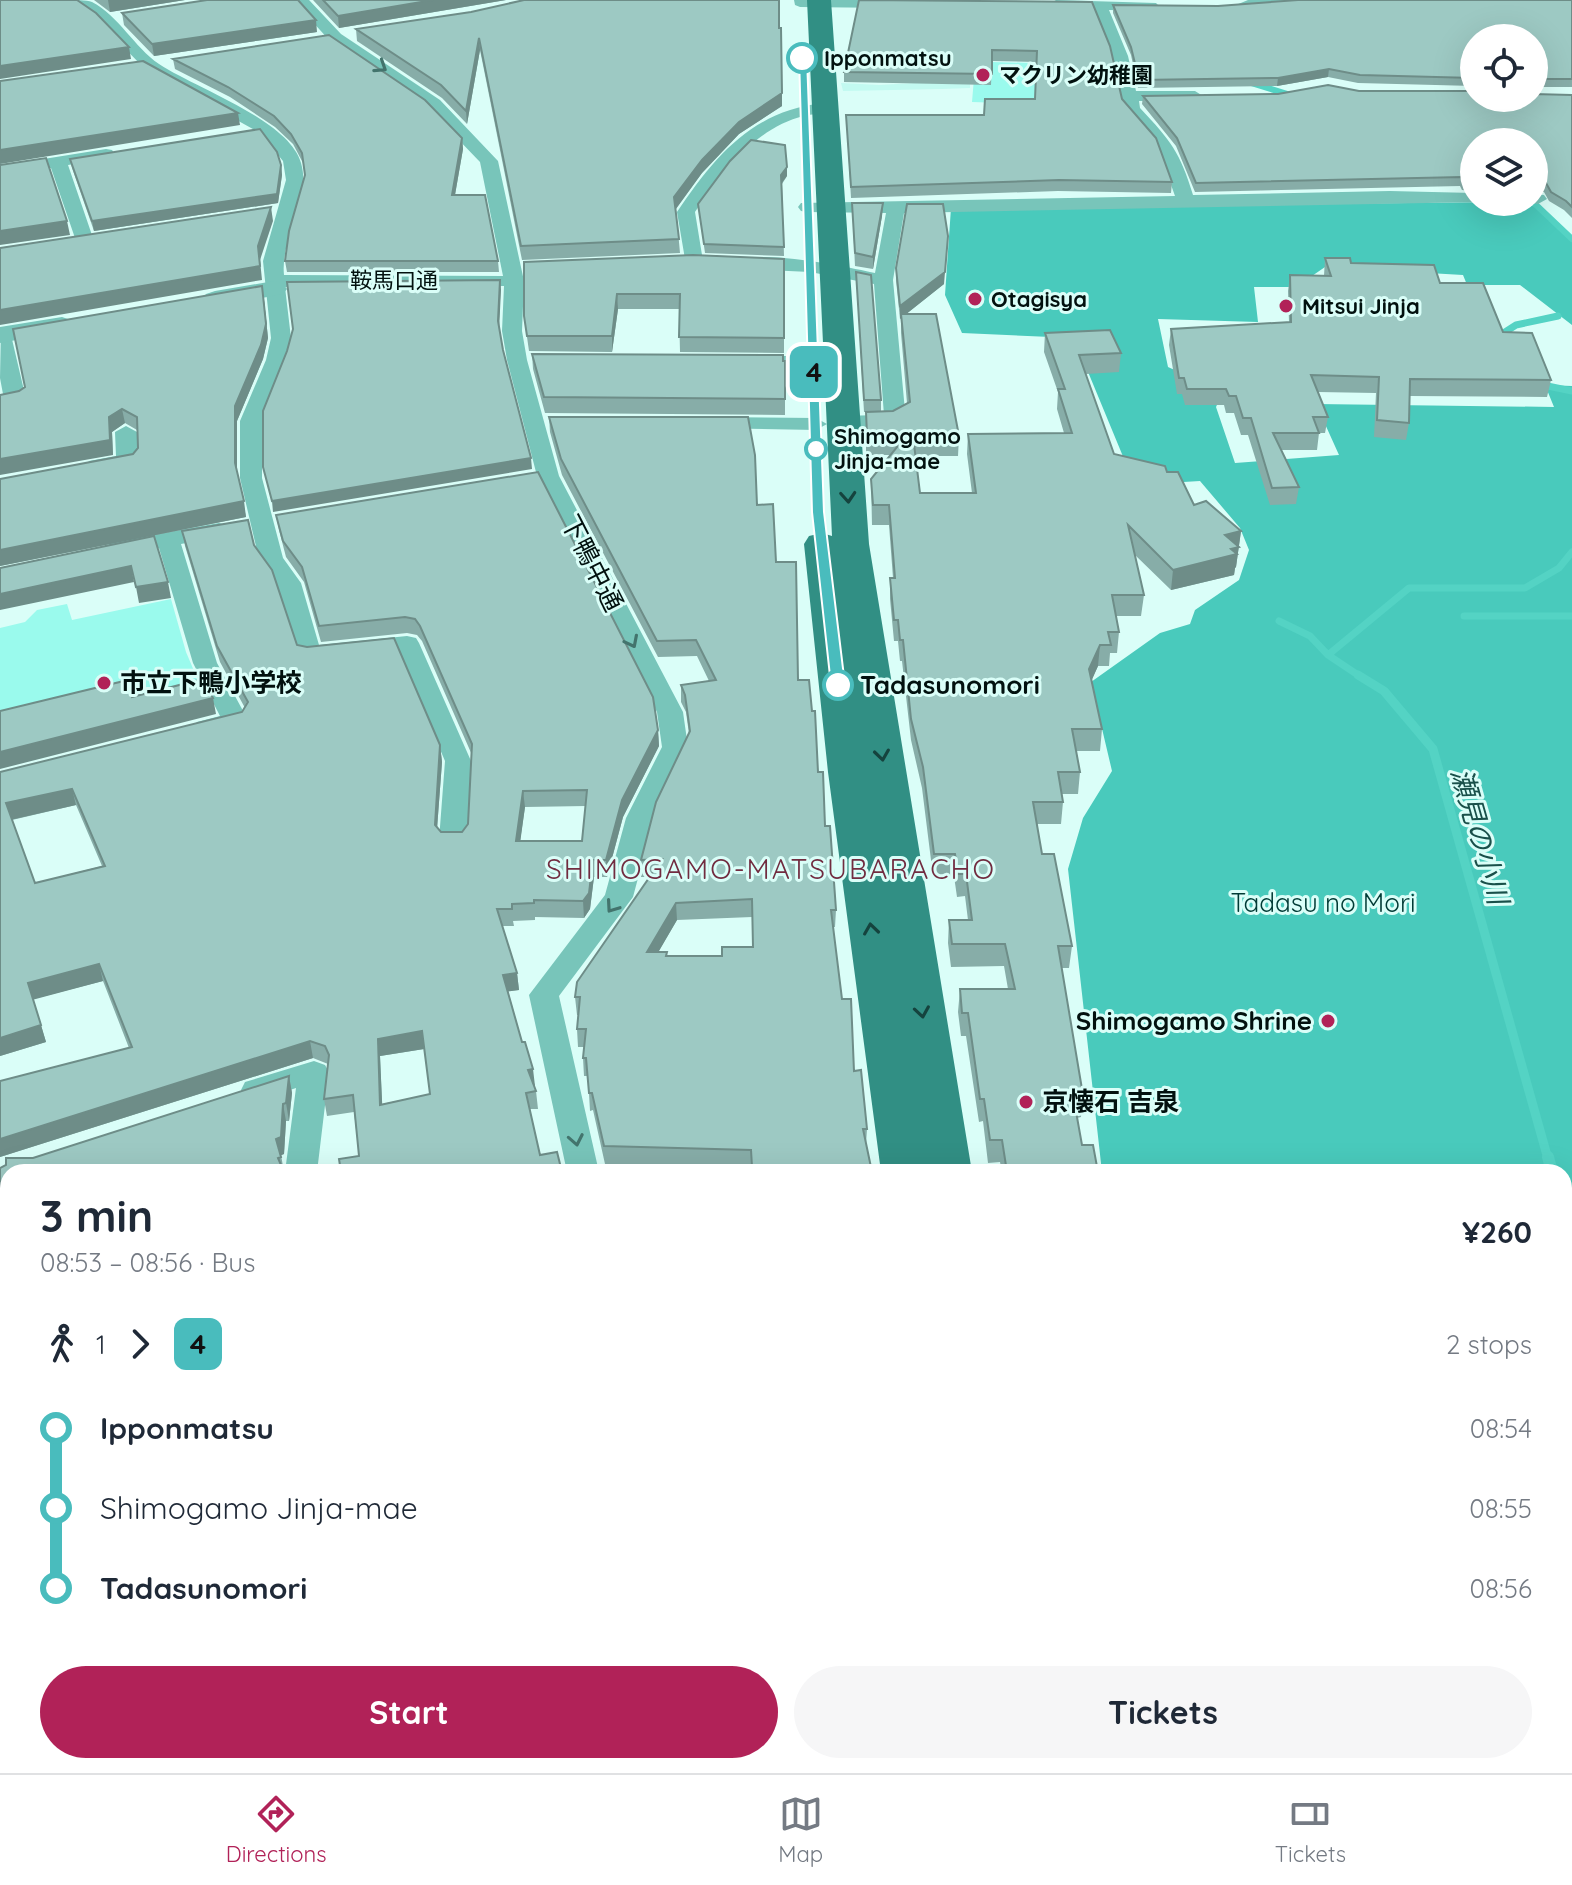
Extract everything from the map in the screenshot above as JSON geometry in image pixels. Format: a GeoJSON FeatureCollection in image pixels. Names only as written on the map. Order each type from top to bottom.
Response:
{"type":"FeatureCollection","features":[{"type":"Feature","properties":{"kind":"main road"},"geometry":{"type":"LineString","coordinates":[[809,1],[829,423],[818,512],[849,772],[905,1164]]}},
{"type":"Feature","properties":{"kind":"main road"},"geometry":{"type":"LineString","coordinates":[[821,268],[814,362],[829,423],[851,544],[946,1164]]}},
{"type":"Feature","properties":{"kind":"street"},"geometry":{"type":"LineString","coordinates":[[76,0],[114,19],[143,67],[266,129],[292,160],[295,180],[282,211],[273,261],[281,338],[276,360],[251,421],[251,478],[272,522]]}},
{"type":"Feature","properties":{"kind":"street","name":"下鴨中通"},"geometry":{"type":"LineString","coordinates":[[301,0],[327,38],[434,104],[489,161],[517,272],[512,331],[525,360],[540,478],[670,712],[675,747],[640,818],[619,897],[544,995],[581,1164]]}},
{"type":"Feature","properties":{"kind":"street"},"geometry":{"type":"LineString","coordinates":[[1230,6],[1297,0]]}},
{"type":"Feature","properties":{"kind":"street"},"geometry":{"type":"LineString","coordinates":[[809,1],[908,3]]}},
{"type":"Feature","properties":{"kind":"street"},"geometry":{"type":"LineString","coordinates":[[1037,4],[1163,6]]}},
{"type":"Feature","properties":{"kind":"street"},"geometry":{"type":"LineString","coordinates":[[1099,6],[1120,56],[1132,109],[1166,146],[1174,161],[1185,200]]}},
{"type":"Feature","properties":{"kind":"street"},"geometry":{"type":"LineString","coordinates":[[327,38],[363,32]]}},
{"type":"Feature","properties":{"kind":"street"},"geometry":{"type":"LineString","coordinates":[[143,67],[181,61]]}},
{"type":"Feature","properties":{"kind":"street"},"geometry":{"type":"LineString","coordinates":[[1128,96],[1210,95]]}},
{"type":"Feature","properties":{"kind":"street"},"geometry":{"type":"LineString","coordinates":[[813,108],[785,113],[742,145],[709,177],[686,212],[700,261],[821,268],[883,280]]}},
{"type":"Feature","properties":{"kind":"street"},"geometry":{"type":"LineString","coordinates":[[236,134],[266,129]]}},
{"type":"Feature","properties":{"kind":"street"},"geometry":{"type":"LineString","coordinates":[[0,171],[117,153]]}},
{"type":"Feature","properties":{"kind":"street"},"geometry":{"type":"LineString","coordinates":[[58,162],[85,241]]}},
{"type":"Feature","properties":{"kind":"street"},"geometry":{"type":"LineString","coordinates":[[818,206],[896,208],[1185,200],[1460,198]]}},
{"type":"Feature","properties":{"kind":"street"},"geometry":{"type":"LineString","coordinates":[[690,423],[895,422],[883,280],[896,208]]}},
{"type":"Feature","properties":{"kind":"street","name":"鞍馬口通"},"geometry":{"type":"LineString","coordinates":[[185,304],[274,285],[517,272]]}},
{"type":"Feature","properties":{"kind":"street"},"geometry":{"type":"LineString","coordinates":[[0,401],[15,399],[0,335],[85,322]]}},
{"type":"Feature","properties":{"kind":"street"},"geometry":{"type":"LineString","coordinates":[[736,362],[814,362]]}},
{"type":"Feature","properties":{"kind":"street"},"geometry":{"type":"LineString","coordinates":[[532,422],[564,422]]}},
{"type":"Feature","properties":{"kind":"street"},"geometry":{"type":"LineString","coordinates":[[71,471],[127,461],[126,432]]}},
{"type":"Feature","properties":{"kind":"street"},"geometry":{"type":"LineString","coordinates":[[96,553],[272,522]]}},
{"type":"Feature","properties":{"kind":"street"},"geometry":{"type":"LineString","coordinates":[[272,522],[264,533],[271,559],[289,583],[309,653],[407,643],[458,761],[453,840]]}},
{"type":"Feature","properties":{"kind":"street"},"geometry":{"type":"LineString","coordinates":[[168,539],[205,663],[235,720],[176,735]]}},
{"type":"Feature","properties":{"kind":"street"},"geometry":{"type":"LineString","coordinates":[[224,1100],[314,1072],[302,1164]]}},
{"type":"Feature","properties":{"kind":"shaded area"},"geometry":{"type":"Polygon","coordinates":[[[992,62],[1033,63],[1038,104],[972,102],[974,78],[992,62]]]}},
{"type":"Feature","properties":{"kind":"shaded area"},"geometry":{"type":"Polygon","coordinates":[[[970,80],[970,88],[942,89],[843,91],[841,83],[879,85],[970,80]]]}},
{"type":"Feature","properties":{"kind":"shaded area"},"geometry":{"type":"Polygon","coordinates":[[[171,599],[186,652],[200,685],[143,699],[139,690],[0,724],[0,628],[25,622],[37,610],[67,604],[72,620],[171,599]]]}},
{"type":"Feature","properties":{"kind":"green space","name":"Tadasu no Mori"},"geometry":{"type":"Polygon","coordinates":[[[1460,202],[1460,216],[1548,216],[1548,214],[1572,236],[1572,325],[1520,285],[1483,285],[1472,297],[1463,275],[1325,267],[1296,287],[1254,287],[1258,322],[1158,319],[1168,367],[1223,392],[1216,407],[1235,463],[1339,455],[1316,404],[1554,407],[1545,385],[1572,386],[1572,1164],[1101,1164],[1068,869],[1083,818],[1112,771],[1091,682],[1160,633],[1190,624],[1195,610],[1239,580],[1249,550],[1240,528],[1200,481],[1167,483],[1129,471],[1074,338],[962,333],[945,295],[951,208],[1460,202]]]}},
{"type":"Feature","properties":{"kind":"building"},"geometry":{"type":"Polygon","coordinates":[[[0,0],[77,0],[96,13],[129,47],[0,66],[0,0]]]}},
{"type":"Feature","properties":{"kind":"building"},"geometry":{"type":"Polygon","coordinates":[[[207,0],[298,0],[316,20],[152,44],[122,13],[207,0]]]}},
{"type":"Feature","properties":{"kind":"building"},"geometry":{"type":"Polygon","coordinates":[[[323,0],[433,0],[338,16],[323,0]]]}},
{"type":"Feature","properties":{"kind":"building"},"geometry":{"type":"Polygon","coordinates":[[[524,0],[779,0],[782,93],[739,122],[702,160],[674,197],[679,239],[521,246],[479,38],[466,111],[441,85],[356,29],[471,12],[524,0]]]}},
{"type":"Feature","properties":{"kind":"building"},"geometry":{"type":"Polygon","coordinates":[[[859,0],[1092,2],[1110,46],[1122,99],[1156,138],[1172,182],[1059,180],[851,187],[846,115],[984,115],[985,99],[1035,99],[1037,51],[992,50],[992,74],[844,72],[859,0]]]}},
{"type":"Feature","properties":{"kind":"building"},"geometry":{"type":"Polygon","coordinates":[[[1298,0],[1572,0],[1572,79],[1548,79],[1548,24],[1460,24],[1460,78],[1360,75],[1329,69],[1278,78],[1139,80],[1131,47],[1113,5],[1218,6],[1298,0]]]}},
{"type":"Feature","properties":{"kind":"building"},"geometry":{"type":"Polygon","coordinates":[[[329,35],[425,100],[462,138],[452,195],[485,195],[498,261],[285,261],[289,231],[305,175],[302,153],[291,134],[274,116],[228,87],[173,59],[329,35]]]}},
{"type":"Feature","properties":{"kind":"building"},"geometry":{"type":"Polygon","coordinates":[[[143,61],[238,113],[0,150],[0,81],[143,61]]]}},
{"type":"Feature","properties":{"kind":"building"},"geometry":{"type":"Polygon","coordinates":[[[1328,85],[1359,91],[1460,91],[1460,112],[1548,112],[1548,94],[1572,95],[1572,207],[1548,187],[1548,128],[1460,128],[1460,177],[1196,183],[1177,138],[1143,96],[1278,94],[1328,85]]]}},
{"type":"Feature","properties":{"kind":"building"},"geometry":{"type":"Polygon","coordinates":[[[260,129],[277,152],[281,165],[277,194],[92,221],[70,159],[260,129]]]}},
{"type":"Feature","properties":{"kind":"building"},"geometry":{"type":"Polygon","coordinates":[[[751,140],[785,145],[787,167],[781,175],[784,247],[704,244],[698,204],[730,161],[751,140]]]}},
{"type":"Feature","properties":{"kind":"building"},"geometry":{"type":"Polygon","coordinates":[[[46,158],[67,221],[0,231],[0,165],[46,158]]]}},
{"type":"Feature","properties":{"kind":"building"},"geometry":{"type":"Polygon","coordinates":[[[852,203],[883,203],[873,257],[855,253],[852,203]]]}},
{"type":"Feature","properties":{"kind":"building"},"geometry":{"type":"Polygon","coordinates":[[[907,204],[943,204],[948,236],[945,272],[900,306],[896,268],[907,204]]]}},
{"type":"Feature","properties":{"kind":"building"},"geometry":{"type":"Polygon","coordinates":[[[271,207],[258,246],[260,266],[0,310],[0,248],[271,207]]]}},
{"type":"Feature","properties":{"kind":"building"},"geometry":{"type":"Polygon","coordinates":[[[693,255],[784,259],[784,338],[679,337],[680,294],[617,294],[612,336],[527,336],[524,262],[693,255]]]}},
{"type":"Feature","properties":{"kind":"building"},"geometry":{"type":"Polygon","coordinates":[[[1325,258],[1350,258],[1351,263],[1434,265],[1440,283],[1483,283],[1503,332],[1532,333],[1551,380],[1410,379],[1409,423],[1377,420],[1379,377],[1311,375],[1328,417],[1313,417],[1319,433],[1273,433],[1299,487],[1272,488],[1251,418],[1243,418],[1236,396],[1229,396],[1226,389],[1187,389],[1184,378],[1179,378],[1171,329],[1291,322],[1290,275],[1331,276],[1325,258]]]}},
{"type":"Feature","properties":{"kind":"building"},"geometry":{"type":"Polygon","coordinates":[[[856,272],[871,275],[881,400],[864,400],[856,272]]]}},
{"type":"Feature","properties":{"kind":"building"},"geometry":{"type":"Polygon","coordinates":[[[500,280],[498,321],[503,350],[531,458],[272,501],[263,467],[263,411],[293,329],[287,282],[500,280]]]}},
{"type":"Feature","properties":{"kind":"building"},"geometry":{"type":"Polygon","coordinates":[[[262,286],[266,324],[261,345],[235,406],[235,463],[244,501],[0,550],[0,479],[133,454],[138,448],[137,417],[122,409],[109,417],[110,440],[0,459],[0,395],[25,387],[13,329],[262,286]]]}},
{"type":"Feature","properties":{"kind":"building"},"geometry":{"type":"Polygon","coordinates":[[[901,314],[936,314],[959,436],[913,436],[920,493],[976,493],[968,434],[1072,433],[1058,389],[1065,389],[1045,333],[1110,330],[1121,353],[1079,355],[1114,454],[1165,466],[1167,472],[1178,472],[1194,505],[1206,501],[1241,531],[1225,535],[1239,547],[1231,549],[1237,554],[1173,570],[1128,525],[1144,595],[1112,595],[1119,632],[1108,632],[1111,645],[1100,645],[1089,669],[1102,729],[1072,729],[1080,772],[1058,772],[1063,802],[1033,802],[1042,854],[1054,854],[1072,946],[1058,946],[1083,1095],[1073,1095],[1082,1145],[1093,1145],[1097,1164],[1006,1164],[1002,1140],[990,1140],[984,1099],[980,1099],[968,1013],[962,1013],[960,989],[1015,989],[1005,944],[952,944],[949,920],[972,920],[966,874],[958,874],[955,854],[934,854],[923,767],[911,719],[903,640],[900,640],[898,620],[894,620],[890,578],[895,578],[889,505],[873,505],[871,479],[906,436],[867,435],[866,412],[893,411],[910,402],[901,314]]]}},
{"type":"Feature","properties":{"kind":"building"},"geometry":{"type":"Polygon","coordinates":[[[532,354],[783,355],[785,399],[544,397],[532,354]]]}},
{"type":"Feature","properties":{"kind":"building"},"geometry":{"type":"Polygon","coordinates":[[[549,417],[748,417],[755,455],[757,505],[773,504],[776,562],[796,562],[798,680],[809,680],[812,711],[815,711],[818,772],[823,772],[825,826],[830,826],[836,910],[831,910],[842,999],[851,999],[854,1071],[861,1070],[867,1129],[863,1129],[870,1164],[752,1164],[751,1150],[604,1146],[592,1093],[589,1093],[586,1058],[583,1058],[586,1029],[577,1029],[580,997],[575,997],[577,982],[662,859],[641,860],[656,802],[690,731],[681,685],[716,680],[696,640],[657,641],[561,459],[549,417]],[[752,899],[676,903],[647,952],[667,952],[666,956],[722,956],[722,947],[753,947],[752,899]]]}},
{"type":"Feature","properties":{"kind":"building"},"geometry":{"type":"Polygon","coordinates":[[[538,472],[653,697],[658,730],[622,800],[606,860],[593,860],[589,893],[583,901],[534,900],[534,903],[512,904],[512,909],[497,909],[517,973],[503,975],[533,1069],[528,1070],[536,1091],[526,1093],[540,1155],[557,1152],[560,1164],[340,1164],[339,1159],[359,1156],[353,1095],[324,1099],[329,1055],[325,1046],[310,1041],[0,1139],[0,1081],[132,1047],[99,964],[28,983],[41,1025],[0,1038],[0,772],[242,712],[248,702],[217,646],[182,531],[248,520],[254,545],[272,570],[297,645],[307,647],[394,638],[440,745],[435,825],[441,832],[462,832],[468,824],[472,744],[420,626],[415,619],[405,617],[319,626],[302,567],[283,541],[276,515],[538,472]],[[72,789],[6,803],[35,883],[105,866],[72,789]],[[587,790],[523,791],[516,841],[582,841],[587,790]],[[422,1031],[378,1039],[380,1105],[430,1094],[422,1031]]]}},
{"type":"Feature","properties":{"kind":"building"},"geometry":{"type":"Polygon","coordinates":[[[154,536],[168,582],[136,587],[131,566],[0,594],[0,568],[154,536]]]}},
{"type":"Feature","properties":{"kind":"building"},"geometry":{"type":"Polygon","coordinates":[[[203,679],[213,698],[0,752],[0,711],[124,681],[132,697],[203,679]]]}},
{"type":"Feature","properties":{"kind":"building"},"geometry":{"type":"Polygon","coordinates":[[[289,1076],[281,1137],[276,1139],[281,1164],[6,1164],[6,1158],[33,1158],[289,1076]]]}},
{"type":"Feature","properties":{"kind":"waterway"},"geometry":{"type":"LineString","coordinates":[[1251,83],[1294,96]]}},
{"type":"Feature","properties":{"kind":"waterway"},"geometry":{"type":"LineString","coordinates":[[1548,216],[1572,239]]}},
{"type":"Feature","properties":{"kind":"waterway"},"geometry":{"type":"LineString","coordinates":[[1500,343],[1502,334],[1516,325],[1558,316]]}},
{"type":"Feature","properties":{"kind":"waterway"},"geometry":{"type":"LineString","coordinates":[[1538,384],[1572,391]]}},
{"type":"Feature","properties":{"kind":"waterway"},"geometry":{"type":"LineString","coordinates":[[1328,655],[1409,588],[1525,588],[1559,568],[1572,552]]}},
{"type":"Feature","properties":{"kind":"waterway"},"geometry":{"type":"LineString","coordinates":[[1464,616],[1572,616]]}},
{"type":"Feature","properties":{"kind":"waterway"},"geometry":{"type":"LineString","coordinates":[[1279,621],[1310,636],[1328,655]]}},
{"type":"Feature","properties":{"kind":"waterway","name":"瀬見の小川"},"geometry":{"type":"LineString","coordinates":[[1328,655],[1358,675]]}},
{"type":"Feature","properties":{"kind":"waterway","name":"瀬見の小川"},"geometry":{"type":"LineString","coordinates":[[1358,675],[1384,691],[1433,749],[1548,1159]]}},
{"type":"Feature","properties":{"kind":"waterway","name":"瀬見の小川"},"geometry":{"type":"LineString","coordinates":[[1548,1157],[1550,1164]]}},
{"type":"Feature","properties":{"kind":"bus line","name":"4"},"geometry":{"type":"LineString","coordinates":[[802,58],[818,512],[838,685]]}},
{"type":"Feature","properties":{"kind":"place","name":"Ipponmatsu"},"geometry":{"type":"Point","coordinates":[802,58]}},
{"type":"Feature","properties":{"kind":"place","name":"マクリン幼稚園"},"geometry":{"type":"Point","coordinates":[983,75]}},
{"type":"Feature","properties":{"kind":"place","name":"Otagisya"},"geometry":{"type":"Point","coordinates":[975,299]}},
{"type":"Feature","properties":{"kind":"place","name":"Mitsui Jinja"},"geometry":{"type":"Point","coordinates":[1286,306]}},
{"type":"Feature","properties":{"kind":"place","name":"Shimogamo Jinja-mae"},"geometry":{"type":"Point","coordinates":[816,449]}},
{"type":"Feature","properties":{"kind":"place","name":"市立下鴨小学校"},"geometry":{"type":"Point","coordinates":[104,683]}},
{"type":"Feature","properties":{"kind":"place","name":"Tadasunomori"},"geometry":{"type":"Point","coordinates":[838,685]}},
{"type":"Feature","properties":{"kind":"place","name":"Shimogamo Shrine"},"geometry":{"type":"Point","coordinates":[1328,1021]}},
{"type":"Feature","properties":{"kind":"place","name":"京懐石 吉泉"},"geometry":{"type":"Point","coordinates":[1026,1102]}},
{"type":"Feature","properties":{"kind":"district","name":"SHIMOGAMO-MATSUBARACHO"},"geometry":{"type":"Point","coordinates":[771,869]}}]}
